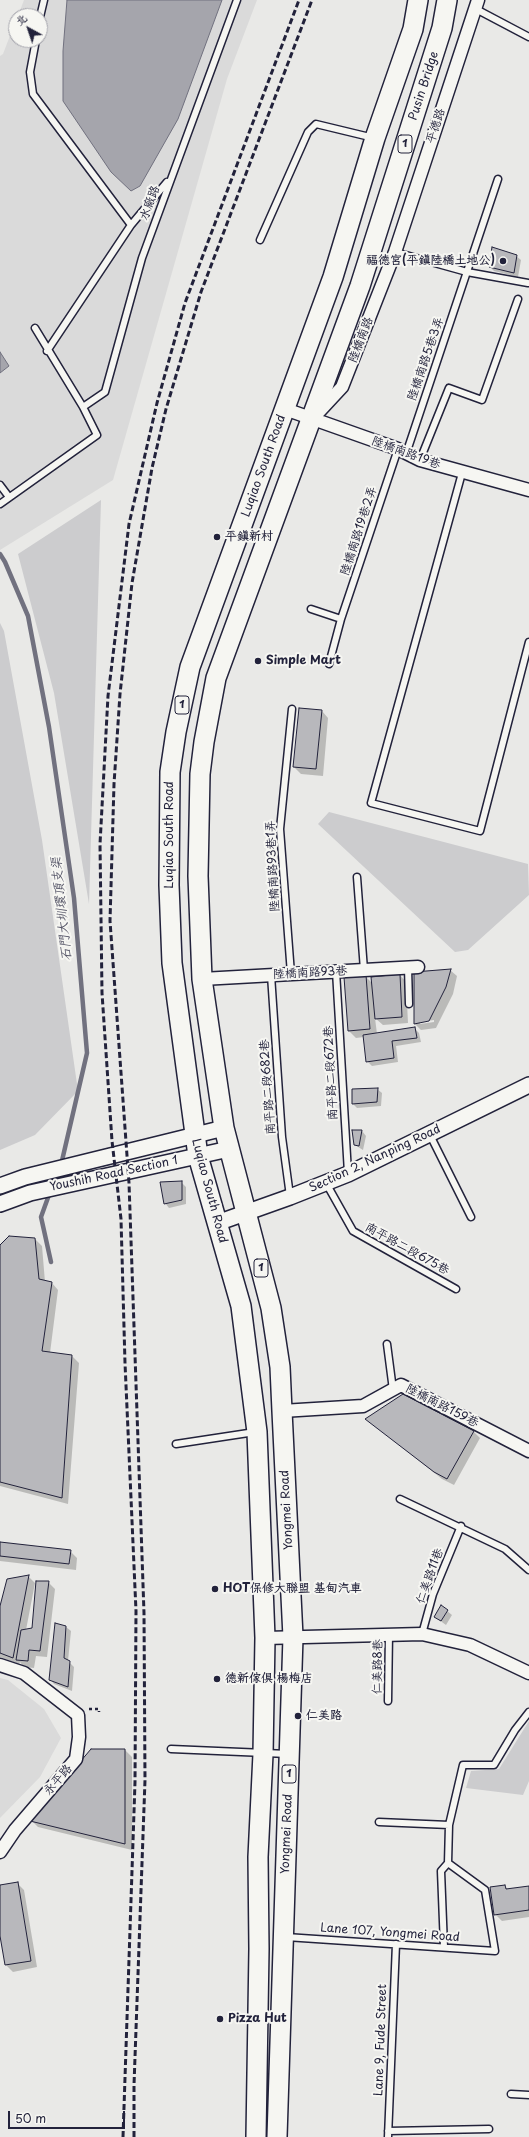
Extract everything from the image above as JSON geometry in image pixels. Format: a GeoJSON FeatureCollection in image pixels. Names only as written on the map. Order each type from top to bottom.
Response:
{"type":"FeatureCollection","features":[{"type":"Feature","properties":{"kind":"main road","name":"1"},"geometry":{"type":"LineString","coordinates":[[375,138],[413,29],[418,0]]}},
{"type":"Feature","properties":{"kind":"main road","name":"Pusin Bridge"},"geometry":{"type":"LineString","coordinates":[[312,419],[360,286],[442,28],[447,0]]}},
{"type":"Feature","properties":{"kind":"main road","name":"Luqiao South Road"},"geometry":{"type":"LineString","coordinates":[[257,1432],[241,1306],[198,1156],[194,1134],[172,963],[170,772],[176,732],[190,667],[333,277],[375,138]]}},
{"type":"Feature","properties":{"kind":"main road","name":"1"},"geometry":{"type":"LineString","coordinates":[[282,1411],[280,1367],[271,1308],[224,1128],[202,979],[198,876],[200,774],[204,742],[216,678],[252,588],[312,419]]}},
{"type":"Feature","properties":{"kind":"main road","name":"Yongmei Road"},"geometry":{"type":"LineString","coordinates":[[277,2137],[293,1637],[282,1411]]}},
{"type":"Feature","properties":{"kind":"main road","name":"1"},"geometry":{"type":"LineString","coordinates":[[256,2137],[259,1949],[258,1857],[263,1754],[265,1638],[257,1432]]}},
{"type":"Feature","properties":{"kind":"street","name":"平德路"},"geometry":{"type":"LineString","coordinates":[[395,252],[475,3]]}},
{"type":"Feature","properties":{"kind":"street","name":"陸橋南路"},"geometry":{"type":"LineString","coordinates":[[312,419],[342,387],[395,252]]}},
{"type":"Feature","properties":{"kind":"street","name":"陸橋南路19巷"},"geometry":{"type":"LineString","coordinates":[[285,409],[420,460],[529,490]]}},
{"type":"Feature","properties":{"kind":"street","name":"陸橋南路93巷"},"geometry":{"type":"LineString","coordinates":[[202,979],[413,967]]}},
{"type":"Feature","properties":{"kind":"street","name":"Section 2, Nanping Road"},"geometry":{"type":"LineString","coordinates":[[217,1223],[290,1197],[348,1174],[529,1085]]}},
{"type":"Feature","properties":{"kind":"street","name":"Youshih Road Section 1"},"geometry":{"type":"LineString","coordinates":[[0,1186],[25,1177],[194,1134],[224,1128]]}},
{"type":"Feature","properties":{"kind":"street","name":"Youshih Road Section 1"},"geometry":{"type":"LineString","coordinates":[[0,1204],[30,1193],[229,1149]]}},
{"type":"Feature","properties":{"kind":"street","name":"陸橋南路159巷"},"geometry":{"type":"LineString","coordinates":[[282,1411],[363,1406],[400,1385],[529,1451]]}},
{"type":"Feature","properties":{"kind":"street"},"geometry":{"type":"LineString","coordinates":[[265,1638],[389,1633],[422,1634],[470,1645],[529,1673]]}},
{"type":"Feature","properties":{"kind":"street","name":"永平路"},"geometry":{"type":"LineString","coordinates":[[0,1665],[24,1673],[78,1715],[79,1737],[76,1758],[15,1830],[0,1852]]}},
{"type":"Feature","properties":{"kind":"lane","name":"水廠路"},"geometry":{"type":"LineString","coordinates":[[83,407],[105,392],[142,258],[237,0]]}},
{"type":"Feature","properties":{"kind":"lane"},"geometry":{"type":"LineString","coordinates":[[475,3],[529,37]]}},
{"type":"Feature","properties":{"kind":"lane"},"geometry":{"type":"LineString","coordinates":[[34,48],[30,72],[33,94],[131,225]]}},
{"type":"Feature","properties":{"kind":"lane"},"geometry":{"type":"LineString","coordinates":[[260,240],[308,132],[316,124],[375,138]]}},
{"type":"Feature","properties":{"kind":"lane"},"geometry":{"type":"LineString","coordinates":[[47,351],[131,225],[170,179]]}},
{"type":"Feature","properties":{"kind":"lane","name":"陸橋南路5巷3弄"},"geometry":{"type":"LineString","coordinates":[[402,452],[468,272],[498,179]]}},
{"type":"Feature","properties":{"kind":"lane"},"geometry":{"type":"LineString","coordinates":[[395,252],[468,272],[528,283]]}},
{"type":"Feature","properties":{"kind":"lane"},"geometry":{"type":"LineString","coordinates":[[420,460],[449,388],[482,400],[518,299]]}},
{"type":"Feature","properties":{"kind":"lane"},"geometry":{"type":"LineString","coordinates":[[0,504],[97,435],[83,407],[47,351],[35,328]]}},
{"type":"Feature","properties":{"kind":"lane","name":"陸橋南路19巷2弄"},"geometry":{"type":"LineString","coordinates":[[329,664],[341,619],[402,452]]}},
{"type":"Feature","properties":{"kind":"lane"},"geometry":{"type":"LineString","coordinates":[[462,472],[371,803],[480,830],[529,642]]}},
{"type":"Feature","properties":{"kind":"lane"},"geometry":{"type":"LineString","coordinates":[[0,485],[8,497]]}},
{"type":"Feature","properties":{"kind":"lane"},"geometry":{"type":"LineString","coordinates":[[311,610],[341,619]]}},
{"type":"Feature","properties":{"kind":"lane","name":"陸橋南路93巷1弄"},"geometry":{"type":"LineString","coordinates":[[291,974],[280,829],[292,709]]}},
{"type":"Feature","properties":{"kind":"lane"},"geometry":{"type":"LineString","coordinates":[[357,877],[364,970]]}},
{"type":"Feature","properties":{"kind":"lane"},"geometry":{"type":"LineString","coordinates":[[409,1004],[413,967]]}},
{"type":"Feature","properties":{"kind":"lane","name":"南平路二段672巷"},"geometry":{"type":"LineString","coordinates":[[336,971],[348,1174]]}},
{"type":"Feature","properties":{"kind":"lane","name":"南平路二段682巷"},"geometry":{"type":"LineString","coordinates":[[271,975],[282,1137],[290,1197]]}},
{"type":"Feature","properties":{"kind":"lane"},"geometry":{"type":"LineString","coordinates":[[430,1133],[471,1217]]}},
{"type":"Feature","properties":{"kind":"lane","name":"南平路二段675巷"},"geometry":{"type":"LineString","coordinates":[[326,1183],[353,1231],[456,1289]]}},
{"type":"Feature","properties":{"kind":"lane"},"geometry":{"type":"LineString","coordinates":[[387,1344],[393,1390]]}},
{"type":"Feature","properties":{"kind":"lane"},"geometry":{"type":"LineString","coordinates":[[176,1444],[257,1432]]}},
{"type":"Feature","properties":{"kind":"lane"},"geometry":{"type":"LineString","coordinates":[[400,1498],[461,1526],[505,1549],[529,1570]]}},
{"type":"Feature","properties":{"kind":"lane","name":"仁美路11巷"},"geometry":{"type":"LineString","coordinates":[[422,1634],[433,1594],[461,1526]]}},
{"type":"Feature","properties":{"kind":"lane","name":"仁美路8巷"},"geometry":{"type":"LineString","coordinates":[[388,1701],[389,1633]]}},
{"type":"Feature","properties":{"kind":"lane"},"geometry":{"type":"LineString","coordinates":[[444,1948],[441,1871],[448,1863],[449,1825],[463,1766],[494,1765],[515,1730],[529,1712]]}},
{"type":"Feature","properties":{"kind":"lane"},"geometry":{"type":"LineString","coordinates":[[171,1749],[290,1754]]}},
{"type":"Feature","properties":{"kind":"lane"},"geometry":{"type":"LineString","coordinates":[[379,1822],[449,1825]]}},
{"type":"Feature","properties":{"kind":"lane","name":"Lane 107, Yongmei Road"},"geometry":{"type":"LineString","coordinates":[[284,1937],[494,1951],[485,1890],[448,1863]]}},
{"type":"Feature","properties":{"kind":"lane","name":"Lane 9, Fude Street"},"geometry":{"type":"LineString","coordinates":[[388,2134],[396,1944]]}},
{"type":"Feature","properties":{"kind":"lane"},"geometry":{"type":"LineString","coordinates":[[511,2094],[529,2095]]}},
{"type":"Feature","properties":{"kind":"lane"},"geometry":{"type":"LineString","coordinates":[[388,2134],[489,2129]]}},
{"type":"Feature","properties":{"kind":"shaded area"},"geometry":{"type":"Polygon","coordinates":[[[24,0],[257,0],[227,79],[113,480],[0,550],[0,56],[3,54],[8,41],[8,48],[48,48],[48,8],[21,8],[24,0]]]}},
{"type":"Feature","properties":{"kind":"shaded area"},"geometry":{"type":"Polygon","coordinates":[[[67,0],[222,0],[178,119],[140,186],[131,191],[111,172],[63,101],[63,51],[67,0]]]}},
{"type":"Feature","properties":{"kind":"shaded area"},"geometry":{"type":"Polygon","coordinates":[[[0,352],[9,366],[0,373],[0,352]]]}},
{"type":"Feature","properties":{"kind":"shaded area"},"geometry":{"type":"Polygon","coordinates":[[[101,500],[89,904],[54,693],[18,554],[101,500]]]}},
{"type":"Feature","properties":{"kind":"shaded area"},"geometry":{"type":"Polygon","coordinates":[[[0,623],[4,631],[42,840],[78,1091],[35,1135],[0,1150],[0,623]]]}},
{"type":"Feature","properties":{"kind":"shaded area"},"geometry":{"type":"Polygon","coordinates":[[[329,812],[528,864],[529,895],[468,950],[455,952],[318,824],[329,812]]]}},
{"type":"Feature","properties":{"kind":"shaded area"},"geometry":{"type":"Polygon","coordinates":[[[0,1678],[8,1680],[44,1709],[61,1738],[40,1777],[0,1818],[0,1678]]]}},
{"type":"Feature","properties":{"kind":"shaded area"},"geometry":{"type":"Polygon","coordinates":[[[529,1721],[529,1781],[523,1795],[466,1788],[471,1771],[499,1769],[529,1721]]]}},
{"type":"Feature","properties":{"kind":"building","name":"福德宮(平鎮陸橋土地公)"},"geometry":{"type":"Polygon","coordinates":[[[492,247],[517,255],[514,273],[489,267],[492,247]]]}},
{"type":"Feature","properties":{"kind":"building"},"geometry":{"type":"Polygon","coordinates":[[[299,708],[322,710],[316,769],[293,767],[299,708]]]}},
{"type":"Feature","properties":{"kind":"building"},"geometry":{"type":"Polygon","coordinates":[[[451,969],[446,987],[429,1021],[414,1024],[414,972],[451,969]]]}},
{"type":"Feature","properties":{"kind":"building"},"geometry":{"type":"Polygon","coordinates":[[[400,974],[402,1017],[375,1019],[371,977],[400,974]]]}},
{"type":"Feature","properties":{"kind":"building"},"geometry":{"type":"Polygon","coordinates":[[[366,975],[370,1029],[348,1031],[344,977],[366,975]]]}},
{"type":"Feature","properties":{"kind":"building"},"geometry":{"type":"Polygon","coordinates":[[[415,1027],[417,1038],[392,1041],[394,1058],[366,1062],[363,1035],[415,1027]]]}},
{"type":"Feature","properties":{"kind":"building"},"geometry":{"type":"Polygon","coordinates":[[[378,1088],[377,1102],[352,1104],[352,1089],[378,1088]]]}},
{"type":"Feature","properties":{"kind":"building"},"geometry":{"type":"Polygon","coordinates":[[[352,1130],[362,1130],[359,1146],[354,1145],[352,1130]]]}},
{"type":"Feature","properties":{"kind":"building"},"geometry":{"type":"Polygon","coordinates":[[[182,1181],[182,1200],[164,1204],[160,1182],[182,1181]]]}},
{"type":"Feature","properties":{"kind":"building"},"geometry":{"type":"Polygon","coordinates":[[[9,1236],[35,1238],[39,1279],[52,1282],[42,1351],[72,1355],[62,1498],[0,1482],[0,1245],[9,1236]]]}},
{"type":"Feature","properties":{"kind":"building"},"geometry":{"type":"Polygon","coordinates":[[[403,1394],[474,1431],[447,1479],[434,1472],[365,1419],[403,1394]]]}},
{"type":"Feature","properties":{"kind":"building"},"geometry":{"type":"Polygon","coordinates":[[[0,1542],[71,1550],[69,1564],[0,1556],[0,1542]]]}},
{"type":"Feature","properties":{"kind":"building"},"geometry":{"type":"Polygon","coordinates":[[[29,1575],[13,1658],[0,1653],[0,1606],[7,1579],[29,1575]]]}},
{"type":"Feature","properties":{"kind":"building"},"geometry":{"type":"Polygon","coordinates":[[[36,1581],[49,1581],[40,1651],[29,1650],[28,1661],[16,1660],[21,1630],[32,1628],[36,1581]]]}},
{"type":"Feature","properties":{"kind":"building"},"geometry":{"type":"Polygon","coordinates":[[[441,1605],[448,1610],[441,1621],[434,1617],[441,1605]]]}},
{"type":"Feature","properties":{"kind":"building"},"geometry":{"type":"Polygon","coordinates":[[[55,1623],[66,1626],[64,1658],[70,1661],[68,1687],[49,1680],[55,1623]]]}},
{"type":"Feature","properties":{"kind":"building"},"geometry":{"type":"Polygon","coordinates":[[[91,1749],[125,1749],[125,1844],[30,1821],[91,1749]]]}},
{"type":"Feature","properties":{"kind":"building"},"geometry":{"type":"Polygon","coordinates":[[[18,1882],[31,1961],[5,1965],[0,1936],[0,1885],[18,1882]]]}},
{"type":"Feature","properties":{"kind":"building"},"geometry":{"type":"Polygon","coordinates":[[[505,1885],[506,1889],[529,1886],[529,1910],[494,1915],[490,1887],[505,1885]]]}},
{"type":"Feature","properties":{"kind":"waterway","name":"石門大圳環頂支渠"},"geometry":{"type":"LineString","coordinates":[[0,554],[5,562],[28,616],[49,727],[74,898],[87,1053],[61,1165]]}},
{"type":"Feature","properties":{"kind":"waterway","name":"石門大圳環頂支渠"},"geometry":{"type":"LineString","coordinates":[[50,1192],[41,1217],[51,1262]]}},
{"type":"Feature","properties":{"kind":"railway"},"geometry":{"type":"LineString","coordinates":[[123,2137],[135,1782],[136,1611],[125,1363],[121,1219],[112,1141],[102,993],[100,844],[108,696],[129,524],[157,403],[185,303],[299,0]]}},
{"type":"Feature","properties":{"kind":"railway"},"geometry":{"type":"LineString","coordinates":[[134,2137],[134,2085],[145,1780],[144,1613],[129,1183],[110,921],[114,784],[120,694],[132,583],[152,468],[166,409],[201,292],[312,0]]}},
{"type":"Feature","properties":{"kind":"place","name":"福德宮(平鎮陸橋土地公)"},"geometry":{"type":"Point","coordinates":[503,261]}},
{"type":"Feature","properties":{"kind":"place","name":"平鎮新村"},"geometry":{"type":"Point","coordinates":[217,537]}},
{"type":"Feature","properties":{"kind":"place","name":"Simple Mart"},"geometry":{"type":"Point","coordinates":[258,661]}},
{"type":"Feature","properties":{"kind":"place","name":"HOT保修大聯盟 基甸汽車"},"geometry":{"type":"Point","coordinates":[215,1589]}},
{"type":"Feature","properties":{"kind":"place","name":"德新傢俱 楊梅店"},"geometry":{"type":"Point","coordinates":[217,1679]}},
{"type":"Feature","properties":{"kind":"place","name":"仁美路"},"geometry":{"type":"Point","coordinates":[298,1716]}},
{"type":"Feature","properties":{"kind":"place","name":"Pizza Hut"},"geometry":{"type":"Point","coordinates":[220,2019]}}]}
